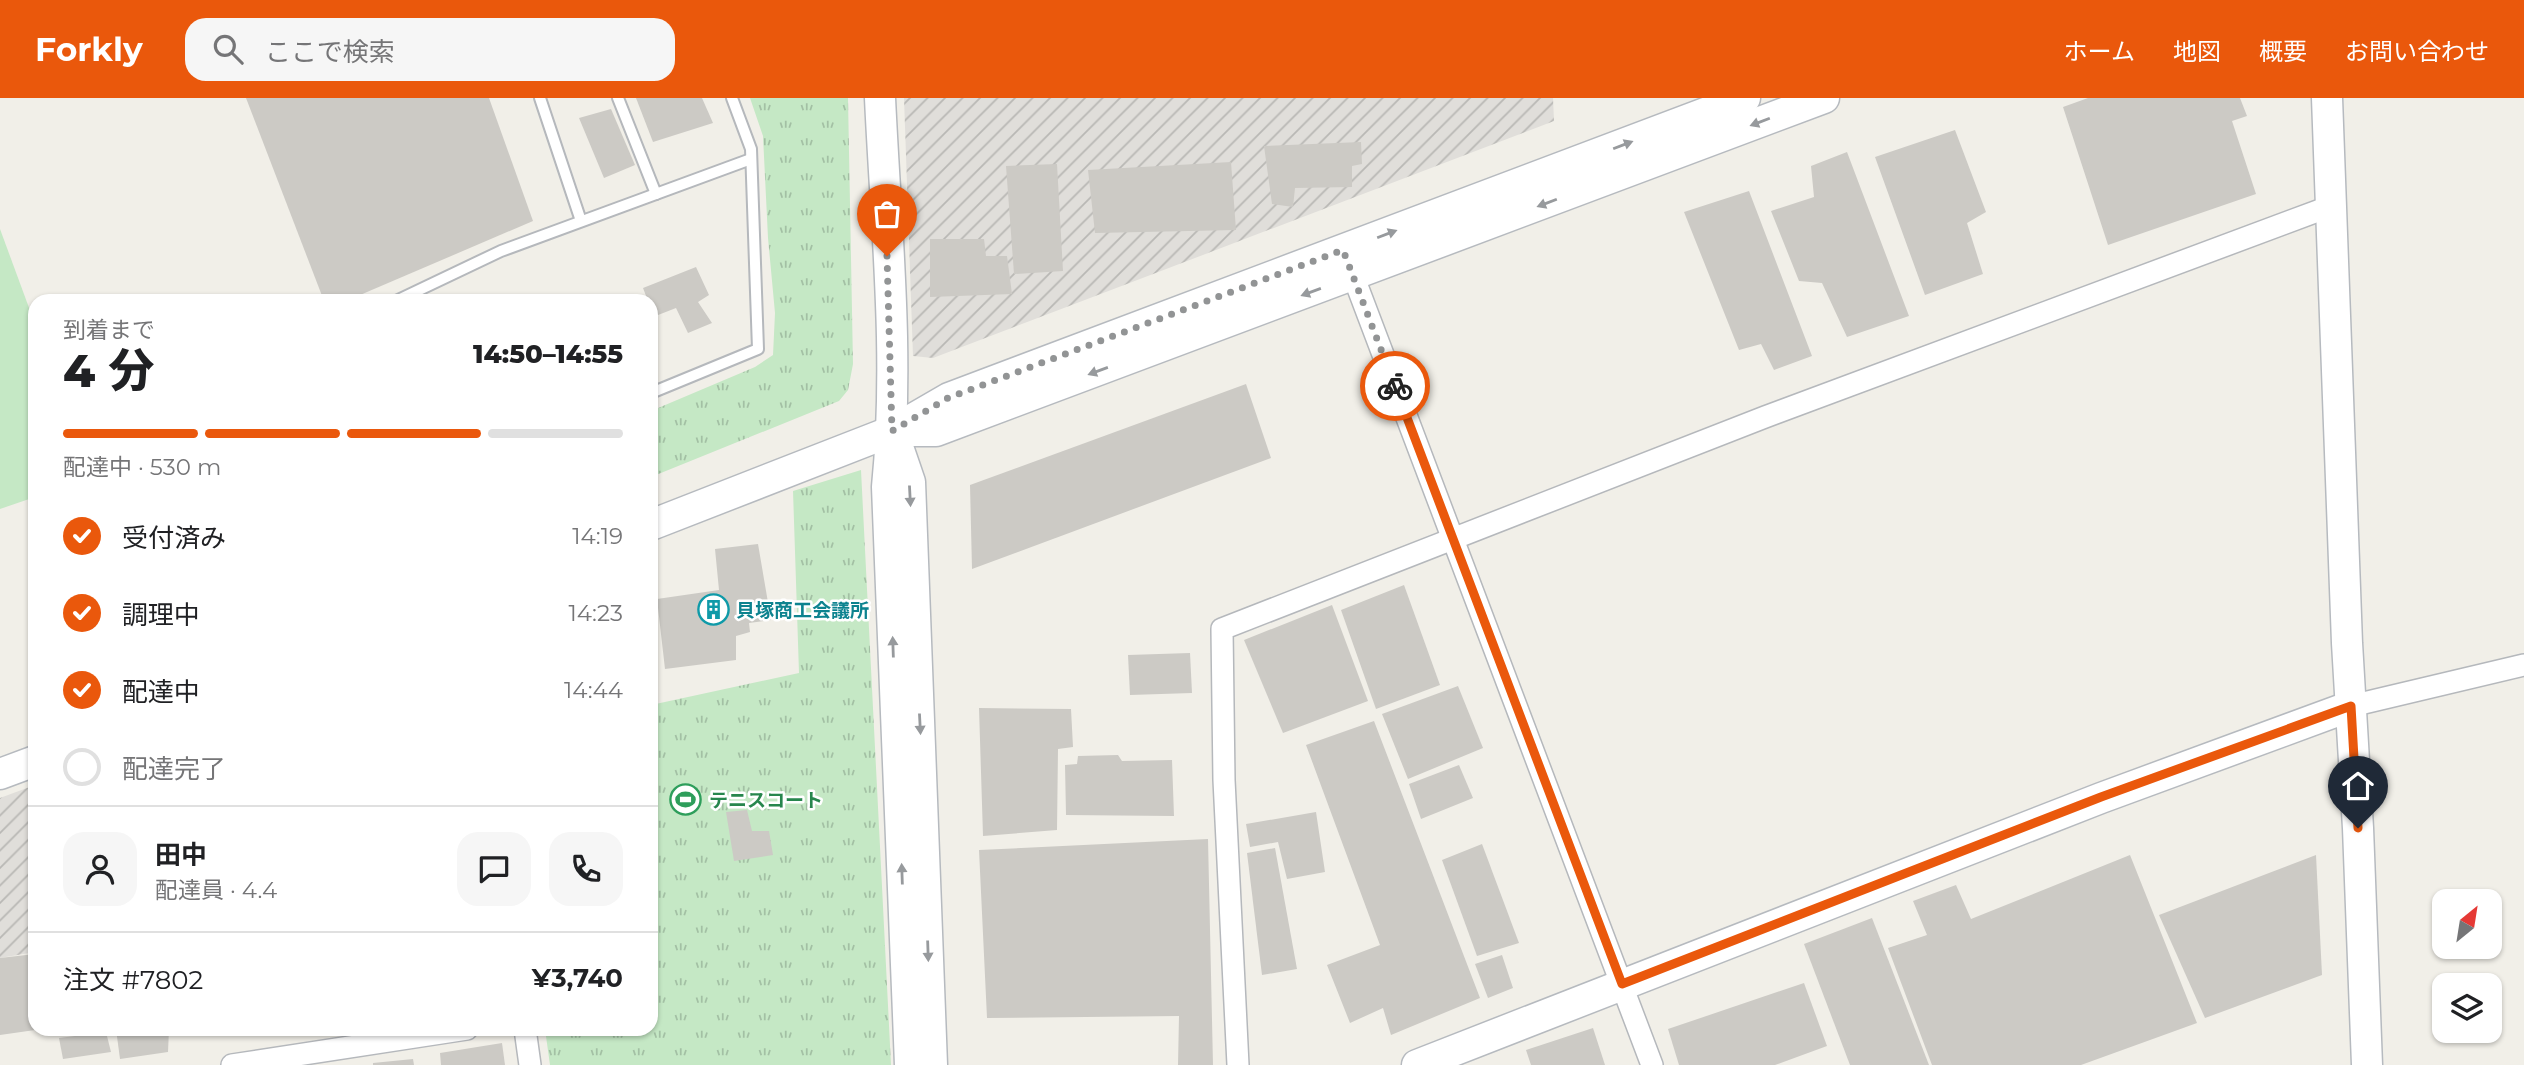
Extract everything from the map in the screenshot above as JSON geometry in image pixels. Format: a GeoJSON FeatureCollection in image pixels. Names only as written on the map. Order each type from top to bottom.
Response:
{"type":"FeatureCollection","features":[{"type":"Feature","properties":{"kind":"street"},"geometry":{"type":"LineString","coordinates":[[880,98],[890,308],[892,431],[887,486],[910,1065]]}},
{"type":"Feature","properties":{"kind":"street"},"geometry":{"type":"LineString","coordinates":[[658,522],[892,431],[936,431],[1745,98]]}},
{"type":"Feature","properties":{"kind":"street"},"geometry":{"type":"LineString","coordinates":[[1348,263],[1824,98]]}},
{"type":"Feature","properties":{"kind":"street"},"geometry":{"type":"LineString","coordinates":[[2327,98],[2367,1065]]}},
{"type":"Feature","properties":{"kind":"street"},"geometry":{"type":"LineString","coordinates":[[1238,1065],[1224,780],[1222,629],[1765,417],[2331,205]]}},
{"type":"Feature","properties":{"kind":"street"},"geometry":{"type":"LineString","coordinates":[[1348,263],[1652,1065]]}},
{"type":"Feature","properties":{"kind":"street"},"geometry":{"type":"LineString","coordinates":[[892,431],[910,482],[932,1065]]}},
{"type":"Feature","properties":{"kind":"street"},"geometry":{"type":"LineString","coordinates":[[1417,1065],[2101,797],[2351,706],[2524,665]]}},
{"type":"Feature","properties":{"kind":"street"},"geometry":{"type":"LineString","coordinates":[[0,774],[28,764]]}},
{"type":"Feature","properties":{"kind":"street"},"geometry":{"type":"LineString","coordinates":[[232,1065],[421,1036]]}},
{"type":"Feature","properties":{"kind":"street"},"geometry":{"type":"LineString","coordinates":[[526,1036],[530,1065]]}},
{"type":"Feature","properties":{"kind":"lane"},"geometry":{"type":"LineString","coordinates":[[540,98],[581,221]]}},
{"type":"Feature","properties":{"kind":"lane"},"geometry":{"type":"LineString","coordinates":[[618,98],[656,194]]}},
{"type":"Feature","properties":{"kind":"lane"},"geometry":{"type":"LineString","coordinates":[[658,390],[758,349],[751,149],[732,98]]}},
{"type":"Feature","properties":{"kind":"lane"},"geometry":{"type":"LineString","coordinates":[[411,294],[500,251],[751,159]]}},
{"type":"Feature","properties":{"kind":"shaded area"},"geometry":{"type":"Polygon","coordinates":[[[904,98],[1553,98],[1554,121],[933,358],[913,356],[904,98]]]}},
{"type":"Feature","properties":{"kind":"shaded area"},"geometry":{"type":"Polygon","coordinates":[[[28,788],[28,953],[0,958],[0,798],[28,788]]]}},
{"type":"Feature","properties":{"kind":"green space"},"geometry":{"type":"Polygon","coordinates":[[[750,98],[848,98],[853,364],[848,390],[839,401],[658,474],[658,408],[755,367],[773,355],[775,313],[763,136],[750,98]]]}},
{"type":"Feature","properties":{"kind":"green space"},"geometry":{"type":"Polygon","coordinates":[[[0,229],[28,305],[28,499],[0,509],[0,229]]]}},
{"type":"Feature","properties":{"kind":"green space"},"geometry":{"type":"Polygon","coordinates":[[[861,470],[891,1065],[550,1065],[546,1036],[658,1036],[658,703],[799,673],[793,491],[861,470]]]}},
{"type":"Feature","properties":{"kind":"building"},"geometry":{"type":"Polygon","coordinates":[[[246,98],[489,98],[533,221],[362,294],[321,294],[246,98]]]}},
{"type":"Feature","properties":{"kind":"building"},"geometry":{"type":"Polygon","coordinates":[[[636,98],[702,98],[713,123],[653,142],[636,98]]]}},
{"type":"Feature","properties":{"kind":"building"},"geometry":{"type":"Polygon","coordinates":[[[2088,98],[2240,98],[2247,116],[2232,121],[2256,194],[2108,245],[2063,107],[2088,98]]]}},
{"type":"Feature","properties":{"kind":"building"},"geometry":{"type":"Polygon","coordinates":[[[611,109],[635,165],[604,178],[579,118],[611,109]]]}},
{"type":"Feature","properties":{"kind":"building"},"geometry":{"type":"Polygon","coordinates":[[[1955,130],[1986,212],[1967,223],[1983,274],[1925,295],[1875,157],[1955,130]]]}},
{"type":"Feature","properties":{"kind":"building"},"geometry":{"type":"Polygon","coordinates":[[[1361,142],[1362,164],[1352,166],[1352,187],[1295,188],[1293,207],[1272,204],[1264,146],[1361,142]]]}},
{"type":"Feature","properties":{"kind":"building"},"geometry":{"type":"Polygon","coordinates":[[[1847,152],[1909,316],[1847,337],[1822,283],[1799,281],[1771,211],[1814,197],[1811,166],[1847,152]]]}},
{"type":"Feature","properties":{"kind":"building"},"geometry":{"type":"Polygon","coordinates":[[[1231,162],[1236,230],[1095,233],[1088,170],[1231,162]]]}},
{"type":"Feature","properties":{"kind":"building"},"geometry":{"type":"Polygon","coordinates":[[[1057,164],[1063,271],[1014,274],[1006,166],[1057,164]]]}},
{"type":"Feature","properties":{"kind":"building"},"geometry":{"type":"Polygon","coordinates":[[[1749,191],[1812,356],[1774,370],[1761,344],[1739,350],[1684,212],[1749,191]]]}},
{"type":"Feature","properties":{"kind":"building"},"geometry":{"type":"Polygon","coordinates":[[[930,239],[984,239],[986,256],[1007,256],[1012,294],[930,297],[930,239]]]}},
{"type":"Feature","properties":{"kind":"building"},"geometry":{"type":"Polygon","coordinates":[[[696,267],[709,295],[698,302],[712,323],[688,333],[676,308],[658,315],[658,294],[645,294],[643,288],[696,267]]]}},
{"type":"Feature","properties":{"kind":"building"},"geometry":{"type":"Polygon","coordinates":[[[1246,384],[1271,458],[972,569],[970,485],[1246,384]]]}},
{"type":"Feature","properties":{"kind":"building","name":"貝塚商工会議所"},"geometry":{"type":"Polygon","coordinates":[[[758,544],[771,620],[749,623],[750,632],[736,636],[736,660],[665,669],[658,599],[719,590],[715,549],[758,544]]]}},
{"type":"Feature","properties":{"kind":"building"},"geometry":{"type":"Polygon","coordinates":[[[1404,585],[1440,685],[1376,709],[1341,610],[1404,585]]]}},
{"type":"Feature","properties":{"kind":"building"},"geometry":{"type":"Polygon","coordinates":[[[1332,605],[1368,701],[1283,733],[1244,640],[1332,605]]]}},
{"type":"Feature","properties":{"kind":"building"},"geometry":{"type":"Polygon","coordinates":[[[1190,653],[1192,693],[1130,695],[1128,655],[1190,653]]]}},
{"type":"Feature","properties":{"kind":"building"},"geometry":{"type":"Polygon","coordinates":[[[1458,686],[1483,748],[1408,779],[1382,714],[1458,686]]]}},
{"type":"Feature","properties":{"kind":"building"},"geometry":{"type":"Polygon","coordinates":[[[979,708],[1071,709],[1073,747],[1058,749],[1057,830],[983,836],[979,708]]]}},
{"type":"Feature","properties":{"kind":"building"},"geometry":{"type":"Polygon","coordinates":[[[1374,721],[1480,998],[1391,1035],[1383,1008],[1350,1023],[1327,965],[1380,945],[1306,745],[1374,721]]]}},
{"type":"Feature","properties":{"kind":"building"},"geometry":{"type":"Polygon","coordinates":[[[1118,755],[1122,761],[1172,760],[1174,816],[1066,815],[1065,765],[1077,764],[1078,756],[1118,755]]]}},
{"type":"Feature","properties":{"kind":"building"},"geometry":{"type":"Polygon","coordinates":[[[1459,765],[1473,798],[1421,819],[1409,784],[1459,765]]]}},
{"type":"Feature","properties":{"kind":"building"},"geometry":{"type":"Polygon","coordinates":[[[747,810],[752,831],[769,831],[773,855],[734,861],[726,812],[747,810]]]}},
{"type":"Feature","properties":{"kind":"building"},"geometry":{"type":"Polygon","coordinates":[[[1316,812],[1325,872],[1287,879],[1278,842],[1250,847],[1246,824],[1316,812]]]}},
{"type":"Feature","properties":{"kind":"building"},"geometry":{"type":"Polygon","coordinates":[[[1208,839],[1213,1065],[1178,1065],[1179,1016],[987,1018],[979,850],[1208,839]]]}},
{"type":"Feature","properties":{"kind":"building"},"geometry":{"type":"Polygon","coordinates":[[[1482,844],[1519,943],[1477,956],[1442,860],[1482,844]]]}},
{"type":"Feature","properties":{"kind":"building"},"geometry":{"type":"Polygon","coordinates":[[[1275,848],[1297,969],[1262,975],[1247,853],[1275,848]]]}},
{"type":"Feature","properties":{"kind":"building"},"geometry":{"type":"Polygon","coordinates":[[[2130,855],[2197,1023],[2081,1065],[1932,1065],[1888,948],[1927,935],[1913,901],[1956,885],[1971,919],[2130,855]]]}},
{"type":"Feature","properties":{"kind":"building"},"geometry":{"type":"Polygon","coordinates":[[[2316,855],[2322,975],[2205,1018],[2159,915],[2316,855]]]}},
{"type":"Feature","properties":{"kind":"building"},"geometry":{"type":"Polygon","coordinates":[[[1872,918],[1929,1065],[1850,1065],[1804,944],[1872,918]]]}},
{"type":"Feature","properties":{"kind":"building"},"geometry":{"type":"Polygon","coordinates":[[[28,955],[28,1031],[0,1035],[0,958],[28,955]]]}},
{"type":"Feature","properties":{"kind":"building"},"geometry":{"type":"Polygon","coordinates":[[[1502,955],[1513,988],[1488,998],[1475,964],[1502,955]]]}},
{"type":"Feature","properties":{"kind":"building"},"geometry":{"type":"Polygon","coordinates":[[[1804,983],[1827,1046],[1775,1065],[1679,1065],[1668,1029],[1804,983]]]}},
{"type":"Feature","properties":{"kind":"building"},"geometry":{"type":"Polygon","coordinates":[[[1593,1028],[1605,1065],[1531,1065],[1526,1050],[1593,1028]]]}},
{"type":"Feature","properties":{"kind":"building"},"geometry":{"type":"Polygon","coordinates":[[[107,1036],[111,1052],[63,1059],[59,1038],[107,1036]]]}},
{"type":"Feature","properties":{"kind":"building"},"geometry":{"type":"Polygon","coordinates":[[[117,1036],[169,1036],[168,1052],[120,1059],[117,1036]]]}},
{"type":"Feature","properties":{"kind":"building"},"geometry":{"type":"Polygon","coordinates":[[[502,1043],[505,1065],[441,1065],[440,1053],[502,1043]]]}},
{"type":"Feature","properties":{"kind":"building"},"geometry":{"type":"Polygon","coordinates":[[[413,1059],[414,1065],[373,1065],[373,1063],[413,1059]]]}},
{"type":"Feature","properties":{"kind":"way so far"},"geometry":{"type":"LineString","coordinates":[[887,256],[892,431],[948,398],[1343,250],[1395,386]]}},
{"type":"Feature","properties":{"kind":"place","name":"貝塚商工会議所"},"geometry":{"type":"Point","coordinates":[713,610]}},
{"type":"Feature","properties":{"kind":"place","name":"テニスコート"},"geometry":{"type":"Point","coordinates":[686,800]}},
{"type":"Feature","properties":{"kind":"route"},"geometry":{"type":"LineString","coordinates":[[1395,386],[1622,984],[2101,797],[2351,706],[2358,828]]}}]}
